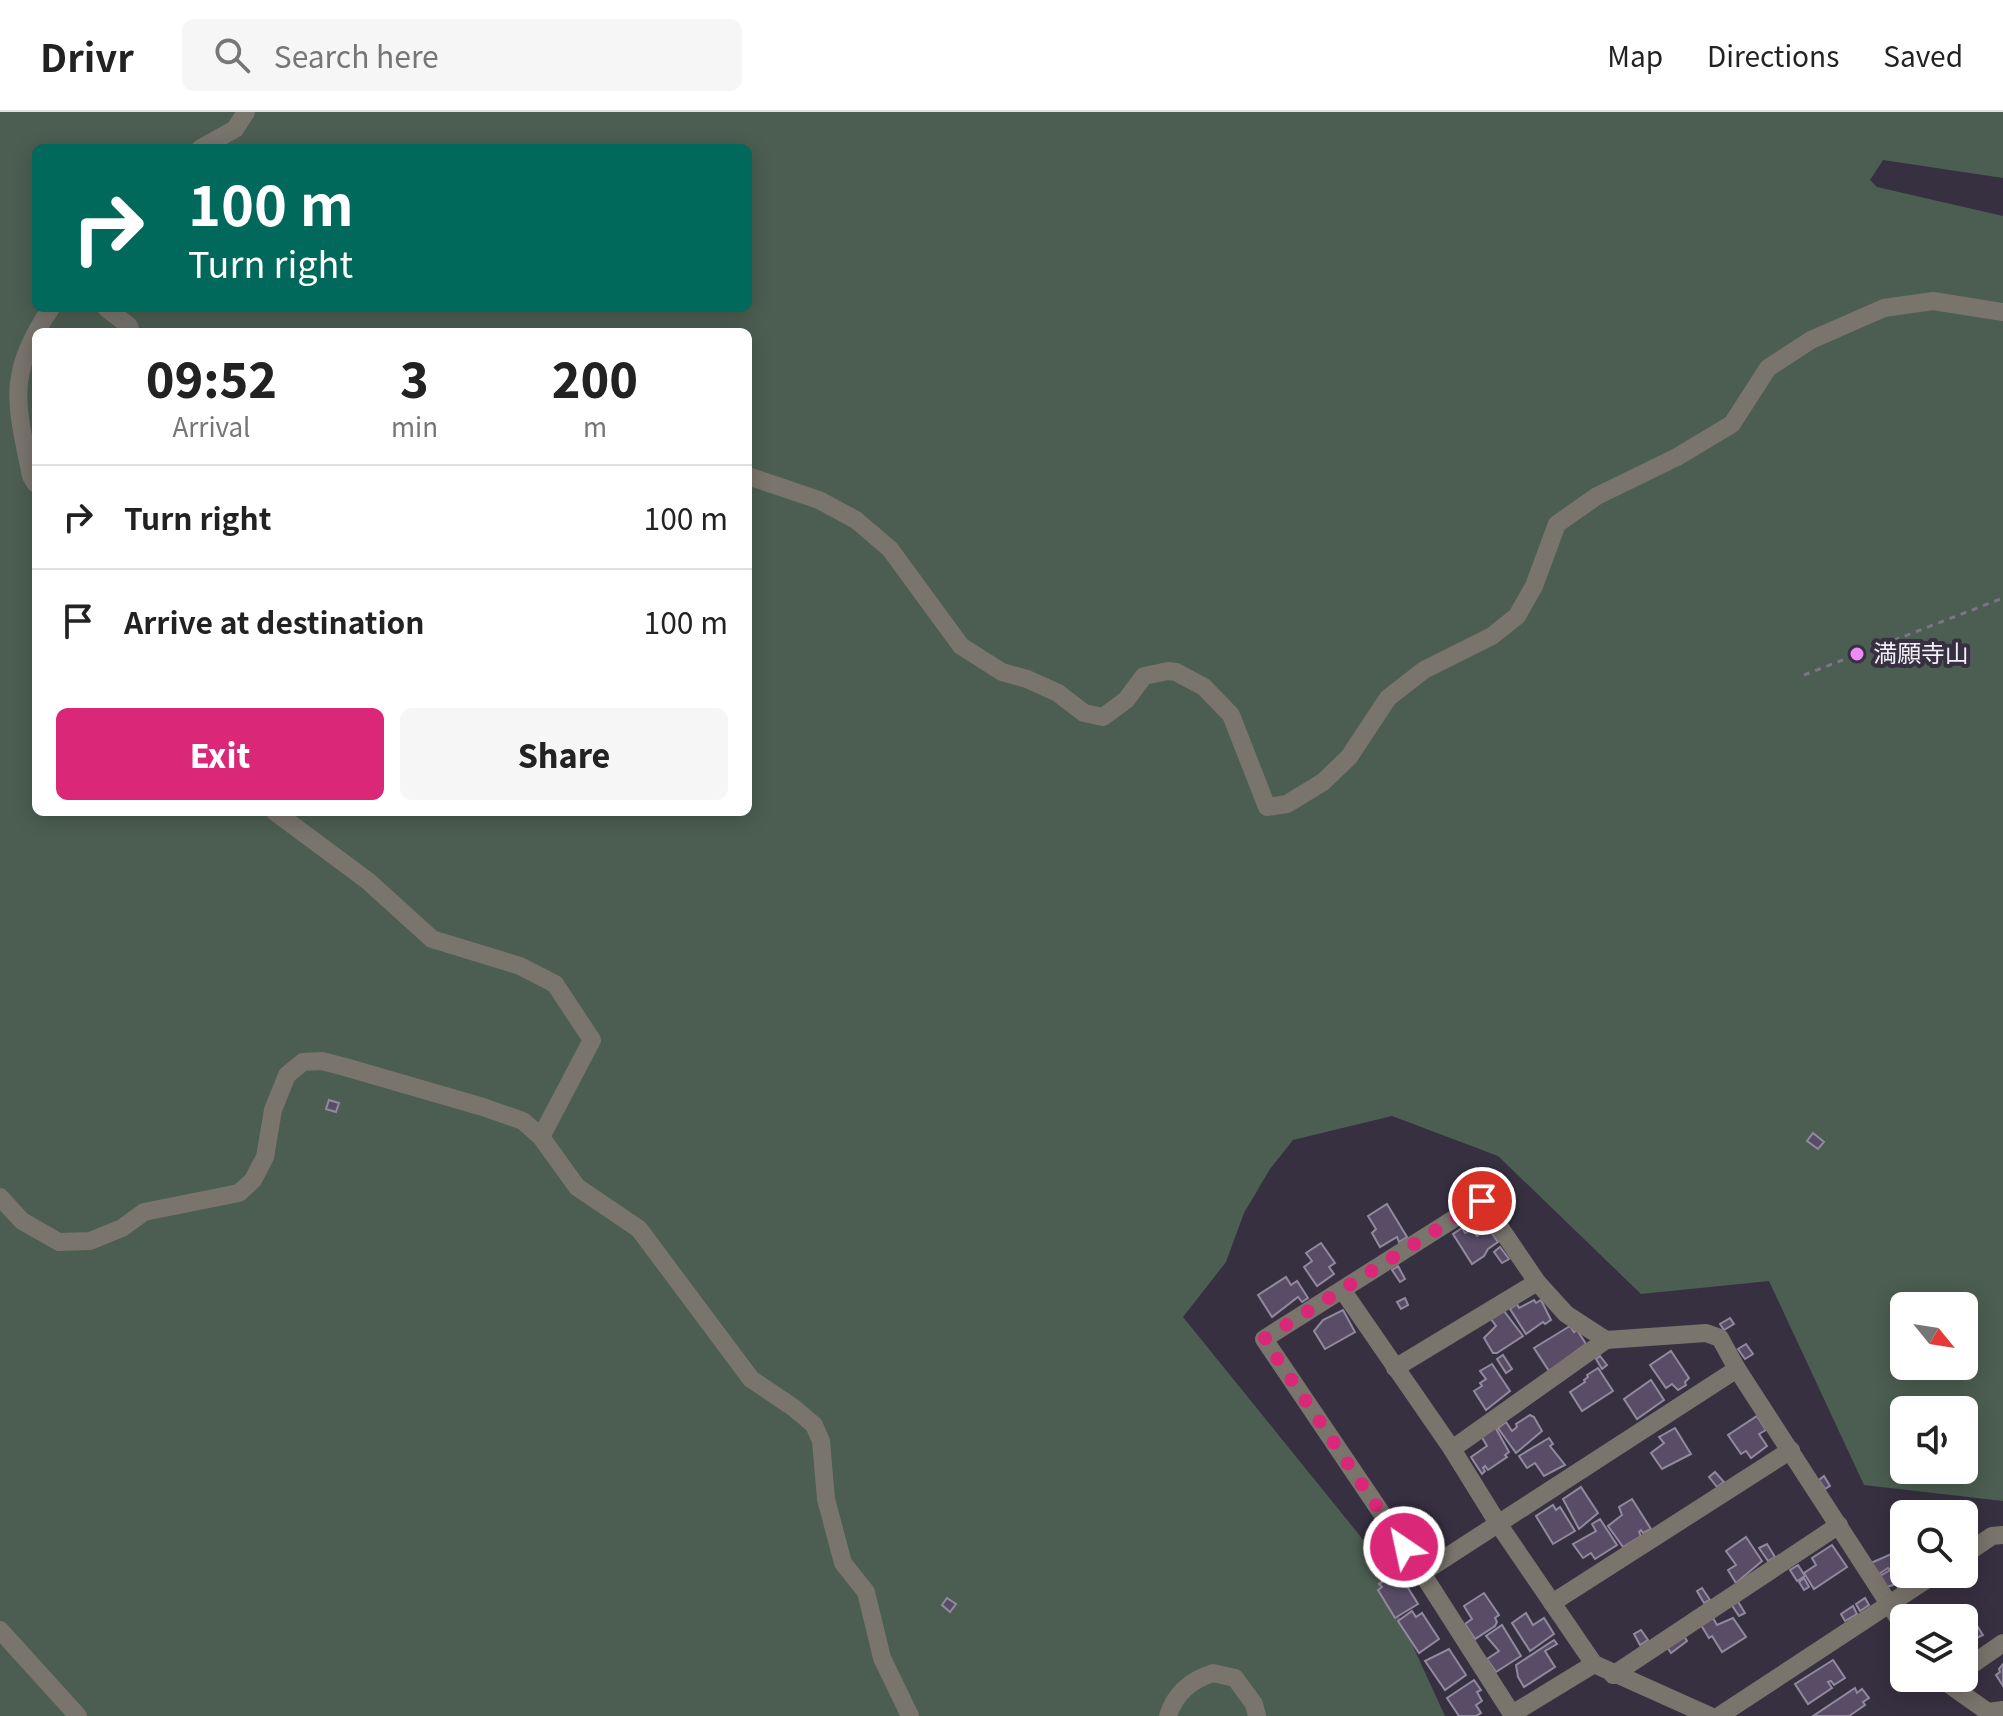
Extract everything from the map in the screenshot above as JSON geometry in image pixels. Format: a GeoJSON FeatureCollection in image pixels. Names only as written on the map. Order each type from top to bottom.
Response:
{"type":"FeatureCollection","features":[{"type":"Feature","properties":{"kind":"street"},"geometry":{"type":"LineString","coordinates":[[208,144],[235,129],[246,112]]}},
{"type":"Feature","properties":{"kind":"street"},"geometry":{"type":"LineString","coordinates":[[752,477],[819,500],[856,520],[890,549],[961,646],[1002,672],[1058,693],[1084,713],[1103,717],[1126,700],[1144,676],[1176,672],[1204,687],[1231,715],[1267,807],[1287,804],[1323,782],[1349,757],[1388,698],[1424,670],[1492,636],[1517,616],[1534,586],[1557,524],[1597,496],[1677,457],[1732,424],[1768,368],[1811,340],[1884,308],[1933,301],[2003,312]]}},
{"type":"Feature","properties":{"kind":"street"},"geometry":{"type":"LineString","coordinates":[[111,312],[130,328]]}},
{"type":"Feature","properties":{"kind":"street"},"geometry":{"type":"LineString","coordinates":[[32,341],[16,386],[16,403],[32,478]]}},
{"type":"Feature","properties":{"kind":"street"},"geometry":{"type":"LineString","coordinates":[[280,816],[368,881],[432,939],[520,966],[555,984],[592,1040],[541,1137]]}},
{"type":"Feature","properties":{"kind":"street"},"geometry":{"type":"LineString","coordinates":[[0,1197],[22,1221],[59,1242],[90,1241],[122,1228],[144,1212],[239,1193],[253,1180],[265,1157],[273,1110],[287,1075],[303,1062],[334,1064],[523,1121],[541,1137],[577,1187],[639,1229],[751,1379],[814,1425],[821,1441],[826,1499],[843,1563],[866,1592],[882,1658],[910,1716]]}},
{"type":"Feature","properties":{"kind":"street"},"geometry":{"type":"LineString","coordinates":[[1594,1664],[1512,1714],[1422,1573],[1264,1339],[1482,1201],[1537,1282],[1566,1314],[1606,1340]]}},
{"type":"Feature","properties":{"kind":"street"},"geometry":{"type":"LineString","coordinates":[[1395,1368],[1537,1282]]}},
{"type":"Feature","properties":{"kind":"street"},"geometry":{"type":"LineString","coordinates":[[1343,1291],[1594,1664],[1710,1716]]}},
{"type":"Feature","properties":{"kind":"street"},"geometry":{"type":"LineString","coordinates":[[1452,1449],[1606,1340],[1706,1333],[1720,1338],[1889,1604]]}},
{"type":"Feature","properties":{"kind":"street"},"geometry":{"type":"LineString","coordinates":[[1422,1573],[1737,1369]]}},
{"type":"Feature","properties":{"kind":"street"},"geometry":{"type":"LineString","coordinates":[[1552,1603],[1791,1450]]}},
{"type":"Feature","properties":{"kind":"street"},"geometry":{"type":"LineString","coordinates":[[1613,1675],[1839,1525]]}},
{"type":"Feature","properties":{"kind":"street"},"geometry":{"type":"LineString","coordinates":[[1978,1546],[1992,1536],[2003,1535]]}},
{"type":"Feature","properties":{"kind":"street"},"geometry":{"type":"LineString","coordinates":[[1719,1716],[1914,1588]]}},
{"type":"Feature","properties":{"kind":"street"},"geometry":{"type":"LineString","coordinates":[[0,1630],[78,1716]]}},
{"type":"Feature","properties":{"kind":"street"},"geometry":{"type":"LineString","coordinates":[[1978,1660],[2003,1643]]}},
{"type":"Feature","properties":{"kind":"street"},"geometry":{"type":"LineString","coordinates":[[1168,1716],[1171,1705],[1186,1686],[1213,1673],[1235,1678],[1254,1704],[1257,1716]]}},
{"type":"Feature","properties":{"kind":"street"},"geometry":{"type":"LineString","coordinates":[[1962,1692],[1988,1712],[2003,1710]]}},
{"type":"Feature","properties":{"kind":"path"},"geometry":{"type":"LineString","coordinates":[[1804,675],[2003,598]]}},
{"type":"Feature","properties":{"kind":"green space"},"geometry":{"type":"Polygon","coordinates":[[[0,112],[2003,112],[2003,178],[1883,160],[1870,180],[1877,187],[2003,216],[2003,1501],[1864,1485],[1769,1281],[1641,1294],[1498,1156],[1392,1116],[1293,1140],[1270,1169],[1244,1213],[1226,1262],[1183,1317],[1365,1542],[1445,1716],[0,1716],[0,112]]]}},
{"type":"Feature","properties":{"kind":"building"},"geometry":{"type":"Polygon","coordinates":[[[329,1100],[339,1103],[336,1112],[326,1109],[329,1100]]]}},
{"type":"Feature","properties":{"kind":"building"},"geometry":{"type":"Polygon","coordinates":[[[1813,1133],[1824,1142],[1818,1149],[1807,1141],[1813,1133]]]}},
{"type":"Feature","properties":{"kind":"building"},"geometry":{"type":"Polygon","coordinates":[[[1387,1204],[1407,1237],[1399,1242],[1397,1237],[1380,1247],[1372,1233],[1376,1229],[1368,1216],[1387,1204]]]}},
{"type":"Feature","properties":{"kind":"building"},"geometry":{"type":"Polygon","coordinates":[[[1462,1228],[1465,1233],[1472,1229],[1477,1236],[1488,1228],[1498,1242],[1472,1264],[1453,1234],[1462,1228]]]}},
{"type":"Feature","properties":{"kind":"building"},"geometry":{"type":"Polygon","coordinates":[[[1321,1243],[1335,1263],[1329,1267],[1334,1274],[1317,1286],[1304,1267],[1312,1261],[1306,1253],[1321,1243]]]}},
{"type":"Feature","properties":{"kind":"building"},"geometry":{"type":"Polygon","coordinates":[[[1500,1247],[1509,1259],[1502,1263],[1494,1252],[1500,1247]]]}},
{"type":"Feature","properties":{"kind":"building"},"geometry":{"type":"Polygon","coordinates":[[[1398,1266],[1405,1279],[1400,1282],[1392,1270],[1398,1266]]]}},
{"type":"Feature","properties":{"kind":"building"},"geometry":{"type":"Polygon","coordinates":[[[1286,1277],[1291,1285],[1297,1281],[1308,1298],[1302,1302],[1298,1297],[1272,1317],[1258,1295],[1286,1277]]]}},
{"type":"Feature","properties":{"kind":"building"},"geometry":{"type":"Polygon","coordinates":[[[1405,1298],[1408,1305],[1401,1309],[1397,1302],[1405,1298]]]}},
{"type":"Feature","properties":{"kind":"building"},"geometry":{"type":"Polygon","coordinates":[[[1534,1300],[1536,1303],[1541,1300],[1551,1320],[1526,1334],[1510,1309],[1534,1300]]]}},
{"type":"Feature","properties":{"kind":"building"},"geometry":{"type":"Polygon","coordinates":[[[1343,1310],[1355,1332],[1325,1349],[1314,1331],[1323,1320],[1343,1310]]]}},
{"type":"Feature","properties":{"kind":"building"},"geometry":{"type":"Polygon","coordinates":[[[1504,1311],[1523,1336],[1493,1353],[1484,1338],[1496,1326],[1491,1319],[1504,1311]]]}},
{"type":"Feature","properties":{"kind":"building"},"geometry":{"type":"Polygon","coordinates":[[[1730,1318],[1734,1324],[1724,1330],[1720,1324],[1730,1318]]]}},
{"type":"Feature","properties":{"kind":"building"},"geometry":{"type":"Polygon","coordinates":[[[1570,1326],[1574,1332],[1577,1330],[1586,1344],[1549,1371],[1534,1348],[1570,1326]]]}},
{"type":"Feature","properties":{"kind":"building"},"geometry":{"type":"Polygon","coordinates":[[[1746,1344],[1753,1354],[1745,1359],[1738,1349],[1746,1344]]]}},
{"type":"Feature","properties":{"kind":"building"},"geometry":{"type":"Polygon","coordinates":[[[1671,1351],[1689,1378],[1686,1385],[1678,1390],[1672,1384],[1666,1388],[1650,1365],[1671,1351]]]}},
{"type":"Feature","properties":{"kind":"building"},"geometry":{"type":"Polygon","coordinates":[[[1503,1355],[1512,1369],[1506,1373],[1497,1359],[1503,1355]]]}},
{"type":"Feature","properties":{"kind":"building"},"geometry":{"type":"Polygon","coordinates":[[[1600,1356],[1607,1365],[1602,1369],[1596,1359],[1600,1356]]]}},
{"type":"Feature","properties":{"kind":"building"},"geometry":{"type":"Polygon","coordinates":[[[1492,1364],[1510,1391],[1486,1410],[1474,1391],[1486,1379],[1480,1371],[1492,1364]]]}},
{"type":"Feature","properties":{"kind":"building"},"geometry":{"type":"Polygon","coordinates":[[[1598,1368],[1613,1391],[1582,1411],[1570,1392],[1598,1368]]]}},
{"type":"Feature","properties":{"kind":"building"},"geometry":{"type":"Polygon","coordinates":[[[1651,1380],[1664,1400],[1637,1419],[1624,1399],[1651,1380]]]}},
{"type":"Feature","properties":{"kind":"building"},"geometry":{"type":"Polygon","coordinates":[[[1530,1415],[1542,1431],[1516,1453],[1498,1428],[1506,1422],[1512,1431],[1516,1424],[1530,1415]]]}},
{"type":"Feature","properties":{"kind":"building"},"geometry":{"type":"Polygon","coordinates":[[[1757,1416],[1766,1430],[1759,1434],[1767,1446],[1751,1458],[1746,1451],[1741,1454],[1728,1435],[1757,1416]]]}},
{"type":"Feature","properties":{"kind":"building"},"geometry":{"type":"Polygon","coordinates":[[[1494,1425],[1509,1452],[1505,1455],[1507,1457],[1488,1470],[1485,1466],[1482,1474],[1471,1457],[1487,1446],[1480,1434],[1494,1425]]]}},
{"type":"Feature","properties":{"kind":"building"},"geometry":{"type":"Polygon","coordinates":[[[1675,1428],[1691,1454],[1662,1469],[1651,1453],[1664,1443],[1659,1437],[1675,1428]]]}},
{"type":"Feature","properties":{"kind":"building"},"geometry":{"type":"Polygon","coordinates":[[[1549,1438],[1553,1444],[1550,1446],[1565,1465],[1544,1476],[1535,1463],[1527,1468],[1519,1456],[1549,1438]]]}},
{"type":"Feature","properties":{"kind":"building"},"geometry":{"type":"Polygon","coordinates":[[[1715,1472],[1724,1482],[1717,1487],[1709,1477],[1715,1472]]]}},
{"type":"Feature","properties":{"kind":"building"},"geometry":{"type":"Polygon","coordinates":[[[1824,1476],[1830,1486],[1825,1489],[1819,1480],[1824,1476]]]}},
{"type":"Feature","properties":{"kind":"building"},"geometry":{"type":"Polygon","coordinates":[[[1581,1487],[1598,1513],[1579,1529],[1563,1499],[1581,1487]]]}},
{"type":"Feature","properties":{"kind":"building"},"geometry":{"type":"Polygon","coordinates":[[[1632,1499],[1651,1529],[1643,1533],[1641,1530],[1641,1536],[1623,1547],[1608,1526],[1622,1515],[1619,1507],[1632,1499]]]}},
{"type":"Feature","properties":{"kind":"building"},"geometry":{"type":"Polygon","coordinates":[[[1553,1505],[1556,1510],[1560,1507],[1575,1531],[1553,1544],[1536,1516],[1553,1505]]]}},
{"type":"Feature","properties":{"kind":"building"},"geometry":{"type":"Polygon","coordinates":[[[1600,1519],[1617,1545],[1595,1559],[1591,1553],[1583,1558],[1573,1544],[1596,1531],[1592,1524],[1600,1519]]]}},
{"type":"Feature","properties":{"kind":"building"},"geometry":{"type":"Polygon","coordinates":[[[1746,1537],[1762,1561],[1736,1583],[1728,1570],[1736,1565],[1726,1551],[1746,1537]]]}},
{"type":"Feature","properties":{"kind":"building"},"geometry":{"type":"Polygon","coordinates":[[[1767,1544],[1775,1557],[1768,1561],[1759,1548],[1767,1544]]]}},
{"type":"Feature","properties":{"kind":"building"},"geometry":{"type":"Polygon","coordinates":[[[1832,1545],[1847,1567],[1814,1589],[1804,1573],[1816,1565],[1812,1558],[1832,1545]]]}},
{"type":"Feature","properties":{"kind":"building"},"geometry":{"type":"Polygon","coordinates":[[[1890,1555],[1890,1570],[1888,1568],[1879,1574],[1871,1563],[1890,1555]]]}},
{"type":"Feature","properties":{"kind":"building"},"geometry":{"type":"Polygon","coordinates":[[[1798,1565],[1805,1576],[1797,1581],[1790,1570],[1798,1565]]]}},
{"type":"Feature","properties":{"kind":"building"},"geometry":{"type":"Polygon","coordinates":[[[1890,1570],[1890,1586],[1887,1587],[1880,1576],[1890,1570]]]}},
{"type":"Feature","properties":{"kind":"building"},"geometry":{"type":"Polygon","coordinates":[[[1393,1574],[1401,1585],[1405,1583],[1418,1604],[1395,1618],[1378,1590],[1382,1587],[1379,1584],[1393,1574]]]}},
{"type":"Feature","properties":{"kind":"building"},"geometry":{"type":"Polygon","coordinates":[[[1804,1578],[1809,1587],[1804,1590],[1799,1582],[1804,1578]]]}},
{"type":"Feature","properties":{"kind":"building"},"geometry":{"type":"Polygon","coordinates":[[[1702,1588],[1710,1600],[1704,1603],[1697,1591],[1702,1588]]]}},
{"type":"Feature","properties":{"kind":"building"},"geometry":{"type":"Polygon","coordinates":[[[1484,1593],[1499,1615],[1495,1618],[1495,1626],[1475,1639],[1465,1624],[1472,1619],[1464,1606],[1484,1593]]]}},
{"type":"Feature","properties":{"kind":"building"},"geometry":{"type":"Polygon","coordinates":[[[947,1598],[956,1604],[950,1612],[942,1605],[947,1598]]]}},
{"type":"Feature","properties":{"kind":"building"},"geometry":{"type":"Polygon","coordinates":[[[1865,1598],[1869,1605],[1860,1611],[1856,1604],[1865,1598]]]}},
{"type":"Feature","properties":{"kind":"building"},"geometry":{"type":"Polygon","coordinates":[[[1737,1600],[1745,1613],[1739,1616],[1731,1604],[1737,1600]]]}},
{"type":"Feature","properties":{"kind":"building"},"geometry":{"type":"Polygon","coordinates":[[[1853,1606],[1857,1614],[1845,1621],[1841,1614],[1853,1606]]]}},
{"type":"Feature","properties":{"kind":"building"},"geometry":{"type":"Polygon","coordinates":[[[1412,1611],[1416,1617],[1422,1613],[1439,1639],[1419,1653],[1398,1621],[1412,1611]]]}},
{"type":"Feature","properties":{"kind":"building"},"geometry":{"type":"Polygon","coordinates":[[[1526,1613],[1533,1625],[1544,1618],[1554,1634],[1530,1651],[1512,1623],[1526,1613]]]}},
{"type":"Feature","properties":{"kind":"building"},"geometry":{"type":"Polygon","coordinates":[[[1713,1618],[1717,1625],[1733,1618],[1746,1637],[1722,1652],[1701,1625],[1713,1618]]]}},
{"type":"Feature","properties":{"kind":"building"},"geometry":{"type":"Polygon","coordinates":[[[1502,1625],[1521,1656],[1496,1672],[1487,1659],[1499,1651],[1486,1636],[1502,1625]]]}},
{"type":"Feature","properties":{"kind":"building"},"geometry":{"type":"Polygon","coordinates":[[[1641,1630],[1648,1640],[1640,1645],[1634,1634],[1641,1630]]]}},
{"type":"Feature","properties":{"kind":"building"},"geometry":{"type":"Polygon","coordinates":[[[1684,1636],[1687,1641],[1671,1653],[1667,1647],[1684,1636]]]}},
{"type":"Feature","properties":{"kind":"building"},"geometry":{"type":"Polygon","coordinates":[[[1554,1640],[1557,1644],[1545,1651],[1555,1667],[1524,1687],[1516,1665],[1554,1640]]]}},
{"type":"Feature","properties":{"kind":"building"},"geometry":{"type":"Polygon","coordinates":[[[1449,1649],[1466,1675],[1445,1690],[1425,1661],[1449,1649]]]}},
{"type":"Feature","properties":{"kind":"building"},"geometry":{"type":"Polygon","coordinates":[[[1833,1660],[1845,1678],[1834,1685],[1828,1682],[1832,1688],[1808,1704],[1795,1684],[1833,1660]]]}},
{"type":"Feature","properties":{"kind":"building"},"geometry":{"type":"Polygon","coordinates":[[[2003,1664],[2003,1686],[1996,1675],[2003,1664]]]}},
{"type":"Feature","properties":{"kind":"building"},"geometry":{"type":"Polygon","coordinates":[[[1474,1680],[1481,1690],[1477,1692],[1482,1701],[1476,1705],[1481,1713],[1459,1716],[1447,1698],[1474,1680]]]}},
{"type":"Feature","properties":{"kind":"building"},"geometry":{"type":"Polygon","coordinates":[[[1855,1688],[1857,1693],[1862,1689],[1869,1698],[1863,1702],[1865,1705],[1849,1716],[1813,1716],[1855,1688]]]}},
{"type":"Feature","properties":{"kind":"place","name":"満願寺山"},"geometry":{"type":"Point","coordinates":[1857,654]}},
{"type":"Feature","properties":{"kind":"route"},"geometry":{"type":"LineString","coordinates":[[1404,1547],[1264,1339],[1482,1201]]}}]}
